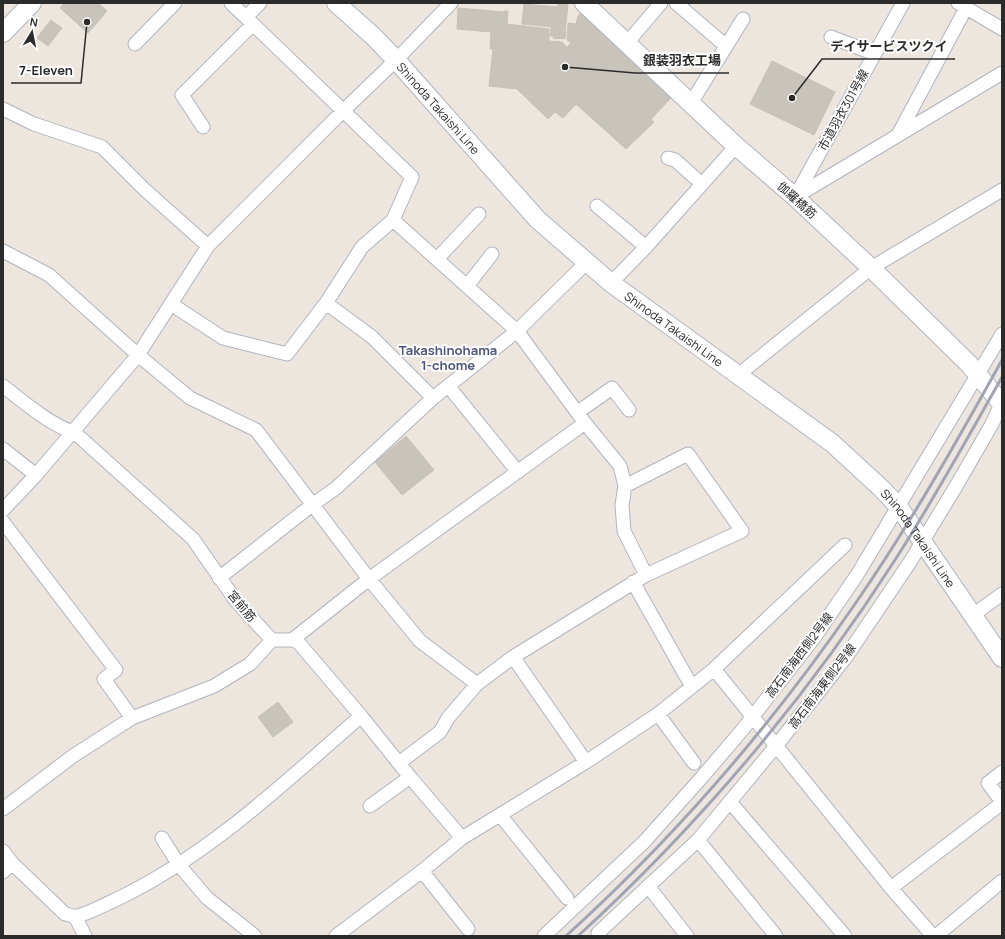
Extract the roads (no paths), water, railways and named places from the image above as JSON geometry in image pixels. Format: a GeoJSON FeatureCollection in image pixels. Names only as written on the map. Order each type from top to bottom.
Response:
{"type":"FeatureCollection","features":[{"type":"Feature","properties":{"kind":"main road"},"geometry":{"type":"LineString","coordinates":[[3,33],[32,3]]}},
{"type":"Feature","properties":{"kind":"main road","name":"Shinoda Takaishi Line"},"geometry":{"type":"LineString","coordinates":[[336,3],[374,37],[396,60],[538,220],[611,284],[832,442],[882,489],[898,506],[1002,658]]}},
{"type":"Feature","properties":{"kind":"main road","name":"伽羅橋筋"},"geometry":{"type":"LineString","coordinates":[[584,3],[736,146],[795,197],[871,268],[977,374],[1002,403]]}},
{"type":"Feature","properties":{"kind":"street"},"geometry":{"type":"LineString","coordinates":[[135,44],[175,3]]}},
{"type":"Feature","properties":{"kind":"street"},"geometry":{"type":"LineString","coordinates":[[171,304],[223,338],[287,354],[326,303],[362,247],[393,220],[412,177],[231,3]]}},
{"type":"Feature","properties":{"kind":"street"},"geometry":{"type":"LineString","coordinates":[[203,127],[182,95],[249,21],[260,3]]}},
{"type":"Feature","properties":{"kind":"street"},"geometry":{"type":"LineString","coordinates":[[3,510],[74,432],[138,355],[208,246],[396,60],[451,3]]}},
{"type":"Feature","properties":{"kind":"street"},"geometry":{"type":"LineString","coordinates":[[626,43],[661,3]]}},
{"type":"Feature","properties":{"kind":"street"},"geometry":{"type":"LineString","coordinates":[[676,3],[726,46]]}},
{"type":"Feature","properties":{"kind":"street","name":"市道羽衣301号線"},"geometry":{"type":"LineString","coordinates":[[795,197],[903,3]]}},
{"type":"Feature","properties":{"kind":"street"},"geometry":{"type":"LineString","coordinates":[[897,136],[962,5],[1002,29]]}},
{"type":"Feature","properties":{"kind":"street"},"geometry":{"type":"LineString","coordinates":[[691,103],[743,20]]}},
{"type":"Feature","properties":{"kind":"street"},"geometry":{"type":"LineString","coordinates":[[831,37],[875,54]]}},
{"type":"Feature","properties":{"kind":"street"},"geometry":{"type":"LineString","coordinates":[[795,197],[1002,73]]}},
{"type":"Feature","properties":{"kind":"street"},"geometry":{"type":"LineString","coordinates":[[3,110],[34,124],[102,147],[144,189],[208,246]]}},
{"type":"Feature","properties":{"kind":"street"},"geometry":{"type":"LineString","coordinates":[[611,284],[736,146]]}},
{"type":"Feature","properties":{"kind":"street"},"geometry":{"type":"LineString","coordinates":[[668,158],[675,160],[702,184]]}},
{"type":"Feature","properties":{"kind":"street"},"geometry":{"type":"LineString","coordinates":[[738,375],[871,268],[1002,190]]}},
{"type":"Feature","properties":{"kind":"street"},"geometry":{"type":"LineString","coordinates":[[597,206],[646,247]]}},
{"type":"Feature","properties":{"kind":"street"},"geometry":{"type":"LineString","coordinates":[[437,259],[479,214]]}},
{"type":"Feature","properties":{"kind":"street"},"geometry":{"type":"LineString","coordinates":[[393,220],[517,331],[620,466],[625,486],[622,506],[624,530],[646,575]]}},
{"type":"Feature","properties":{"kind":"street"},"geometry":{"type":"LineString","coordinates":[[3,251],[49,275],[138,355],[190,398],[256,430],[369,579],[420,641],[477,684]]}},
{"type":"Feature","properties":{"kind":"street"},"geometry":{"type":"LineString","coordinates":[[467,286],[492,254]]}},
{"type":"Feature","properties":{"kind":"street"},"geometry":{"type":"LineString","coordinates":[[219,578],[336,488],[433,398],[517,331],[586,262]]}},
{"type":"Feature","properties":{"kind":"street"},"geometry":{"type":"LineString","coordinates":[[326,303],[372,337],[433,398]]}},
{"type":"Feature","properties":{"kind":"street","name":"高石南海西側2号線"},"geometry":{"type":"LineString","coordinates":[[544,936],[644,842],[703,776],[752,717],[814,638],[857,575],[1002,334]]}},
{"type":"Feature","properties":{"kind":"street","name":"宮前筋"},"geometry":{"type":"LineString","coordinates":[[3,386],[66,430],[74,432],[193,539],[236,601],[272,640]]}},
{"type":"Feature","properties":{"kind":"street"},"geometry":{"type":"LineString","coordinates":[[449,386],[518,472]]}},
{"type":"Feature","properties":{"kind":"street"},"geometry":{"type":"LineString","coordinates":[[292,640],[369,579],[518,472],[582,417],[612,388],[629,410]]}},
{"type":"Feature","properties":{"kind":"street","name":"高石南海東側2号線"},"geometry":{"type":"LineString","coordinates":[[598,936],[598,933],[698,840],[776,746],[846,656],[910,562],[992,424],[1002,403]]}},
{"type":"Feature","properties":{"kind":"street"},"geometry":{"type":"LineString","coordinates":[[3,449],[36,475]]}},
{"type":"Feature","properties":{"kind":"street"},"geometry":{"type":"LineString","coordinates":[[399,763],[440,732],[448,718],[477,684],[513,658],[646,575],[742,530],[688,454],[625,486]]}},
{"type":"Feature","properties":{"kind":"street"},"geometry":{"type":"LineString","coordinates":[[3,522],[116,670],[104,679],[132,718]]}},
{"type":"Feature","properties":{"kind":"street"},"geometry":{"type":"LineString","coordinates":[[336,936],[422,871],[462,838],[586,762],[658,714],[714,668],[845,545]]}},
{"type":"Feature","properties":{"kind":"street"},"geometry":{"type":"LineString","coordinates":[[634,582],[692,685]]}},
{"type":"Feature","properties":{"kind":"street"},"geometry":{"type":"LineString","coordinates":[[973,615],[1002,594]]}},
{"type":"Feature","properties":{"kind":"street"},"geometry":{"type":"LineString","coordinates":[[3,809],[73,756],[132,718],[214,686],[250,664],[272,640],[292,640],[298,642],[462,838]]}},
{"type":"Feature","properties":{"kind":"street"},"geometry":{"type":"LineString","coordinates":[[513,658],[586,762]]}},
{"type":"Feature","properties":{"kind":"street"},"geometry":{"type":"LineString","coordinates":[[714,668],[890,888],[935,936],[1002,881]]}},
{"type":"Feature","properties":{"kind":"street"},"geometry":{"type":"LineString","coordinates":[[658,714],[694,762]]}},
{"type":"Feature","properties":{"kind":"street"},"geometry":{"type":"LineString","coordinates":[[3,851],[7,868],[65,914],[75,916],[140,888],[179,865],[254,809],[361,716]]}},
{"type":"Feature","properties":{"kind":"street"},"geometry":{"type":"LineString","coordinates":[[890,888],[1002,802],[988,783],[1002,772]]}},
{"type":"Feature","properties":{"kind":"street"},"geometry":{"type":"LineString","coordinates":[[370,806],[410,777]]}},
{"type":"Feature","properties":{"kind":"street"},"geometry":{"type":"LineString","coordinates":[[730,802],[845,936]]}},
{"type":"Feature","properties":{"kind":"street"},"geometry":{"type":"LineString","coordinates":[[500,815],[567,898]]}},
{"type":"Feature","properties":{"kind":"street"},"geometry":{"type":"LineString","coordinates":[[162,838],[179,865],[207,898],[255,936]]}},
{"type":"Feature","properties":{"kind":"street"},"geometry":{"type":"LineString","coordinates":[[698,840],[776,936]]}},
{"type":"Feature","properties":{"kind":"street"},"geometry":{"type":"LineString","coordinates":[[422,871],[468,929]]}},
{"type":"Feature","properties":{"kind":"street"},"geometry":{"type":"LineString","coordinates":[[648,886],[687,936]]}},
{"type":"Feature","properties":{"kind":"street"},"geometry":{"type":"LineString","coordinates":[[75,916],[85,936]]}},
{"type":"Feature","properties":{"kind":"railway"},"geometry":{"type":"LineString","coordinates":[[566,936],[606,898],[683,819],[756,736],[790,693],[875,575],[950,453],[1002,360]]}},
{"type":"Feature","properties":{"kind":"railway"},"geometry":{"type":"LineString","coordinates":[[578,936],[623,894],[708,805],[787,711],[825,662],[861,612],[909,538],[950,470],[1002,377]]}},
{"type":"Feature","properties":{"kind":"place","name":"7-Eleven"},"geometry":{"type":"Point","coordinates":[87,22]}},
{"type":"Feature","properties":{"kind":"place","name":"銀装羽衣工場"},"geometry":{"type":"Point","coordinates":[565,67]}},
{"type":"Feature","properties":{"kind":"place","name":"デイサービスツクイ"},"geometry":{"type":"Point","coordinates":[792,98]}},
{"type":"Feature","properties":{"kind":"district","name":"Takashinohama 1-chome"},"geometry":{"type":"Point","coordinates":[448,358]}}]}
